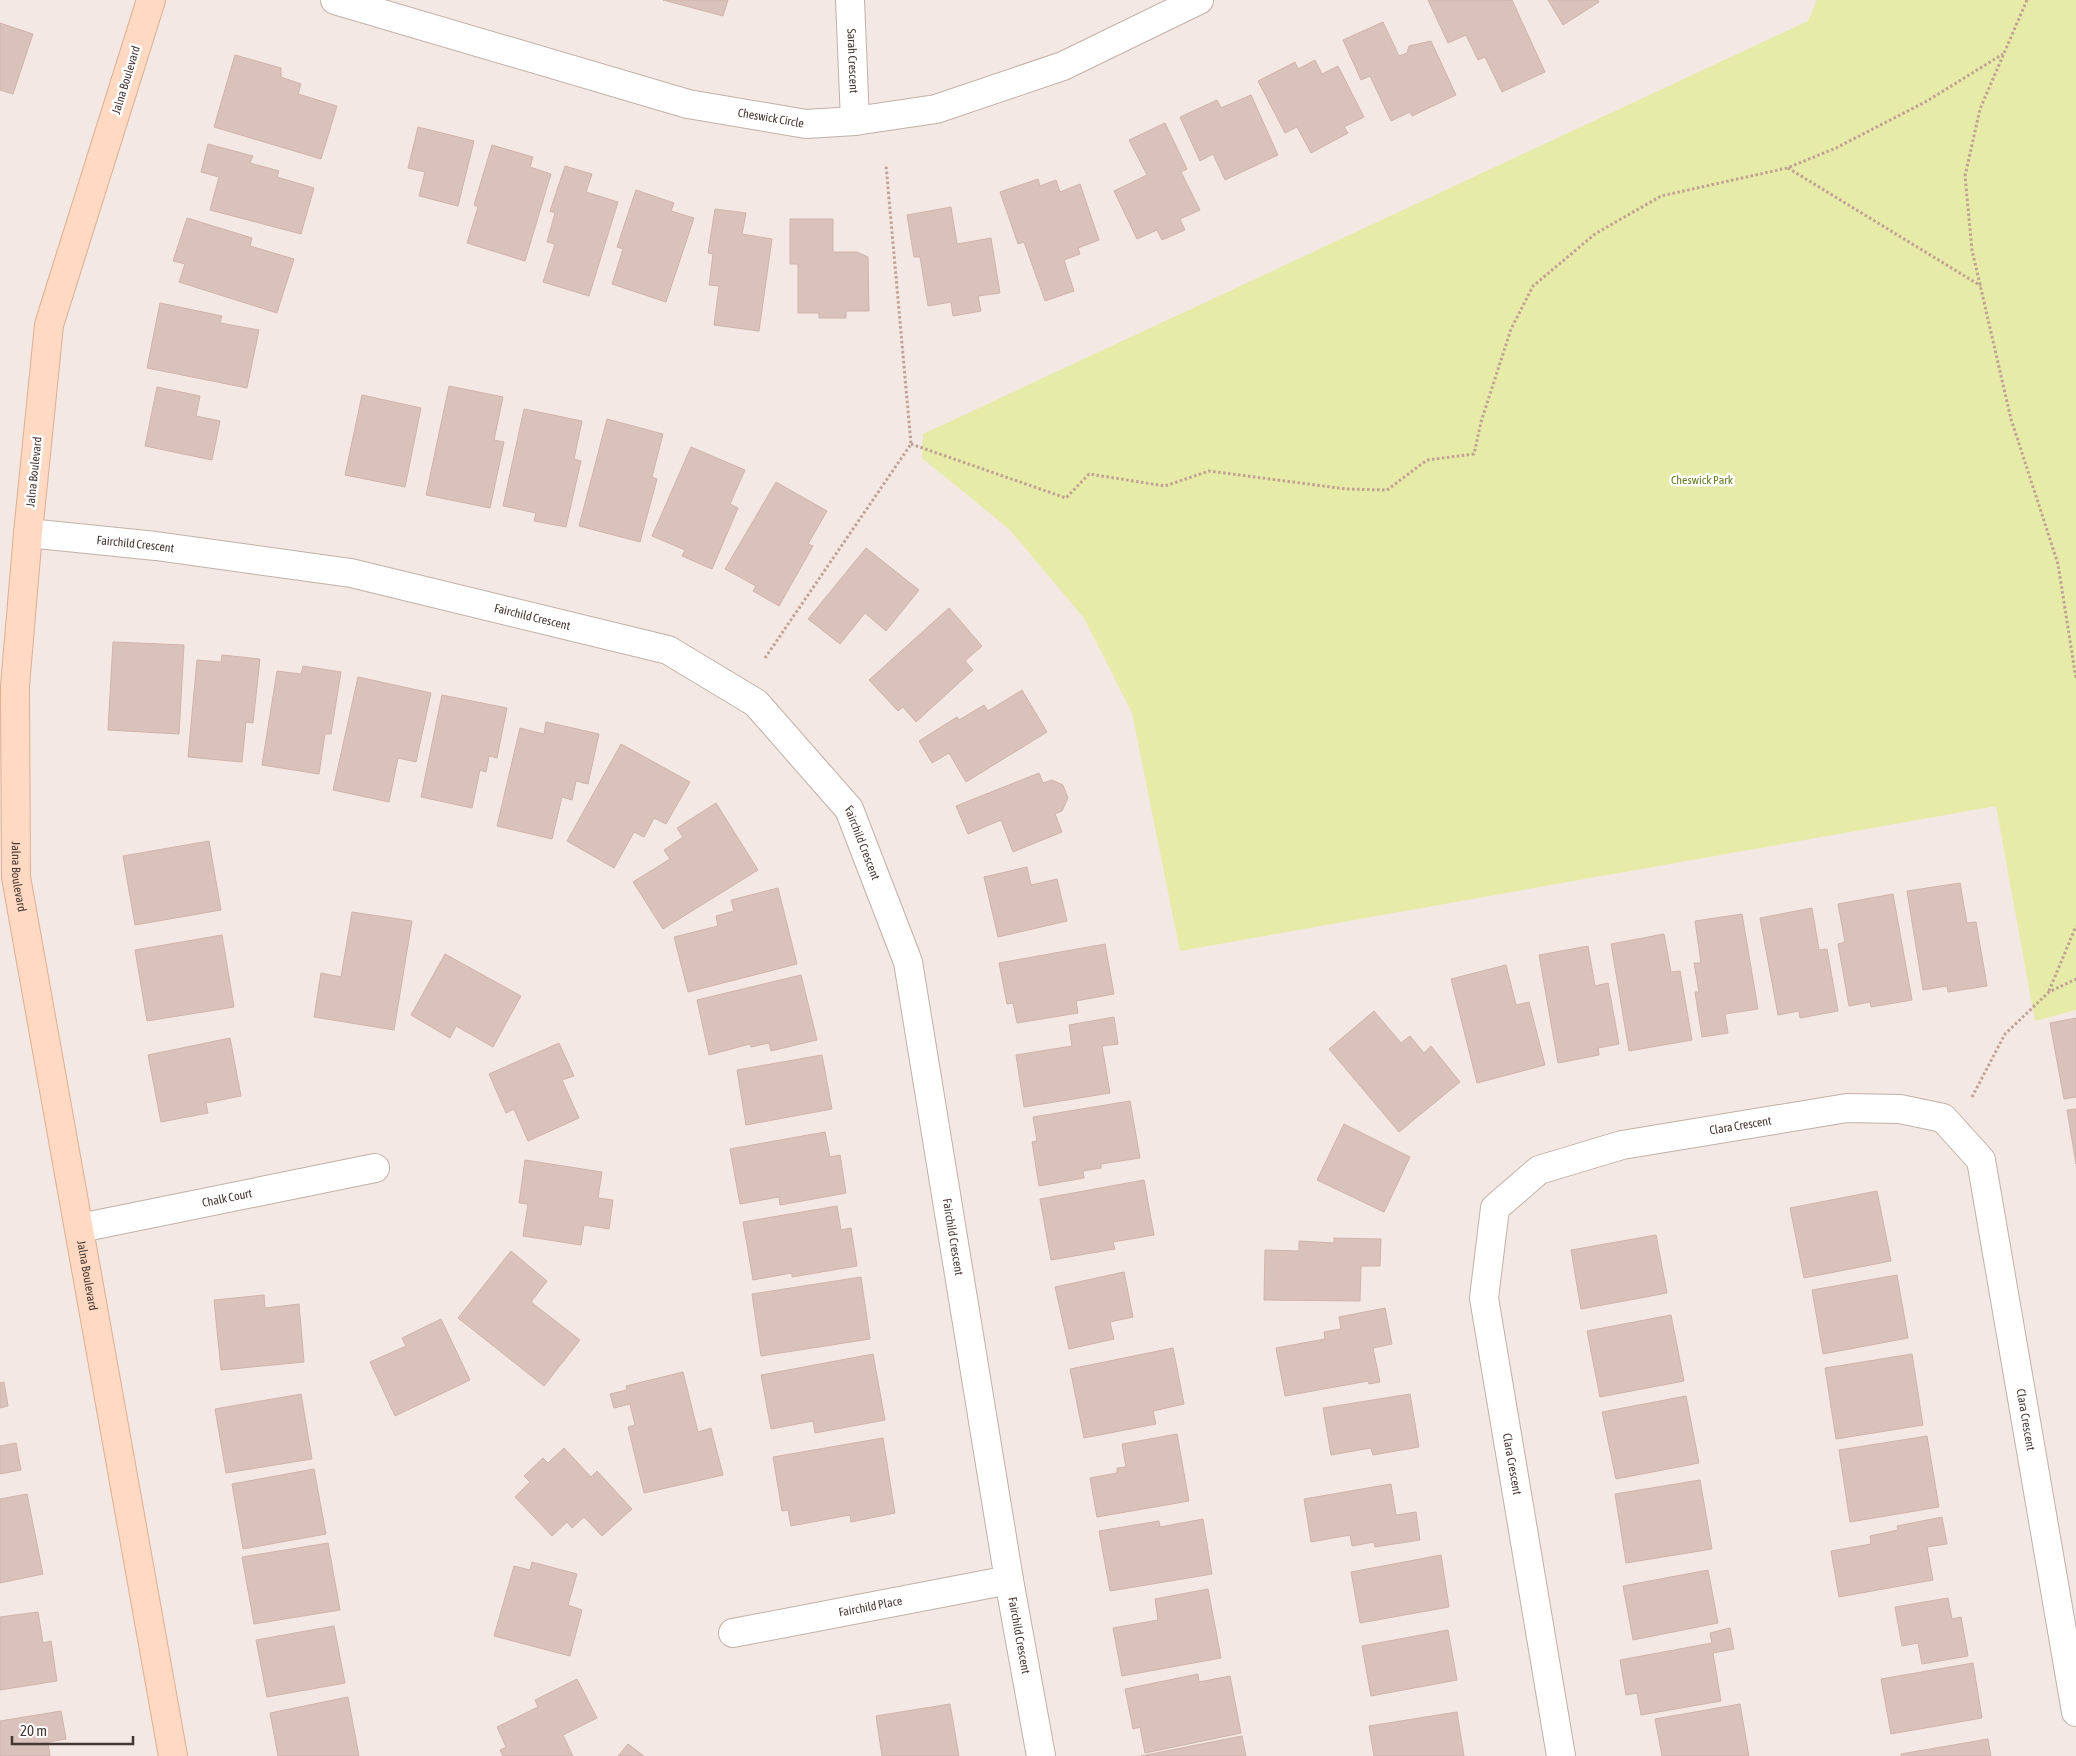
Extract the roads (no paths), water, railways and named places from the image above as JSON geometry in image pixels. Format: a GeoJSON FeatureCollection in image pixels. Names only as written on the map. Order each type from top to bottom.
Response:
{"type":"FeatureCollection","features":[{"type":"Feature","properties":{"kind":"street","name":"Jalna Boulevard"},"geometry":{"type":"LineString","coordinates":[[151,0],[49,325],[15,686],[8,877],[80,1228],[173,1756]]}},
{"type":"Feature","properties":{"kind":"street","name":"Cheswick Circle"},"geometry":{"type":"LineString","coordinates":[[335,0],[688,104],[806,124],[855,121],[936,109],[1063,66],[1199,0]]}},
{"type":"Feature","properties":{"kind":"street","name":"Sarah Crescent"},"geometry":{"type":"LineString","coordinates":[[850,0],[855,121]]}},
{"type":"Feature","properties":{"kind":"street","name":"Fairchild Crescent"},"geometry":{"type":"LineString","coordinates":[[28,533],[156,546],[360,575],[668,650],[756,703],[849,809],[908,962],[1009,1580],[1041,1756]]}},
{"type":"Feature","properties":{"kind":"street","name":"Clara Crescent"},"geometry":{"type":"LineString","coordinates":[[1562,1756],[1484,1298],[1495,1208],[1539,1170],[1622,1145],[1847,1108],[1900,1109],[1943,1118],[1981,1160],[2076,1712]]}},
{"type":"Feature","properties":{"kind":"street","name":"Chalk Court"},"geometry":{"type":"LineString","coordinates":[[80,1228],[375,1168]]}},
{"type":"Feature","properties":{"kind":"street","name":"Fairchild Place"},"geometry":{"type":"LineString","coordinates":[[733,1632],[1009,1580]]}},
{"type":"Feature","properties":{"kind":"park label","name":"Cheswick Park"},"geometry":{"type":"Point","coordinates":[1702,480]}}]}
